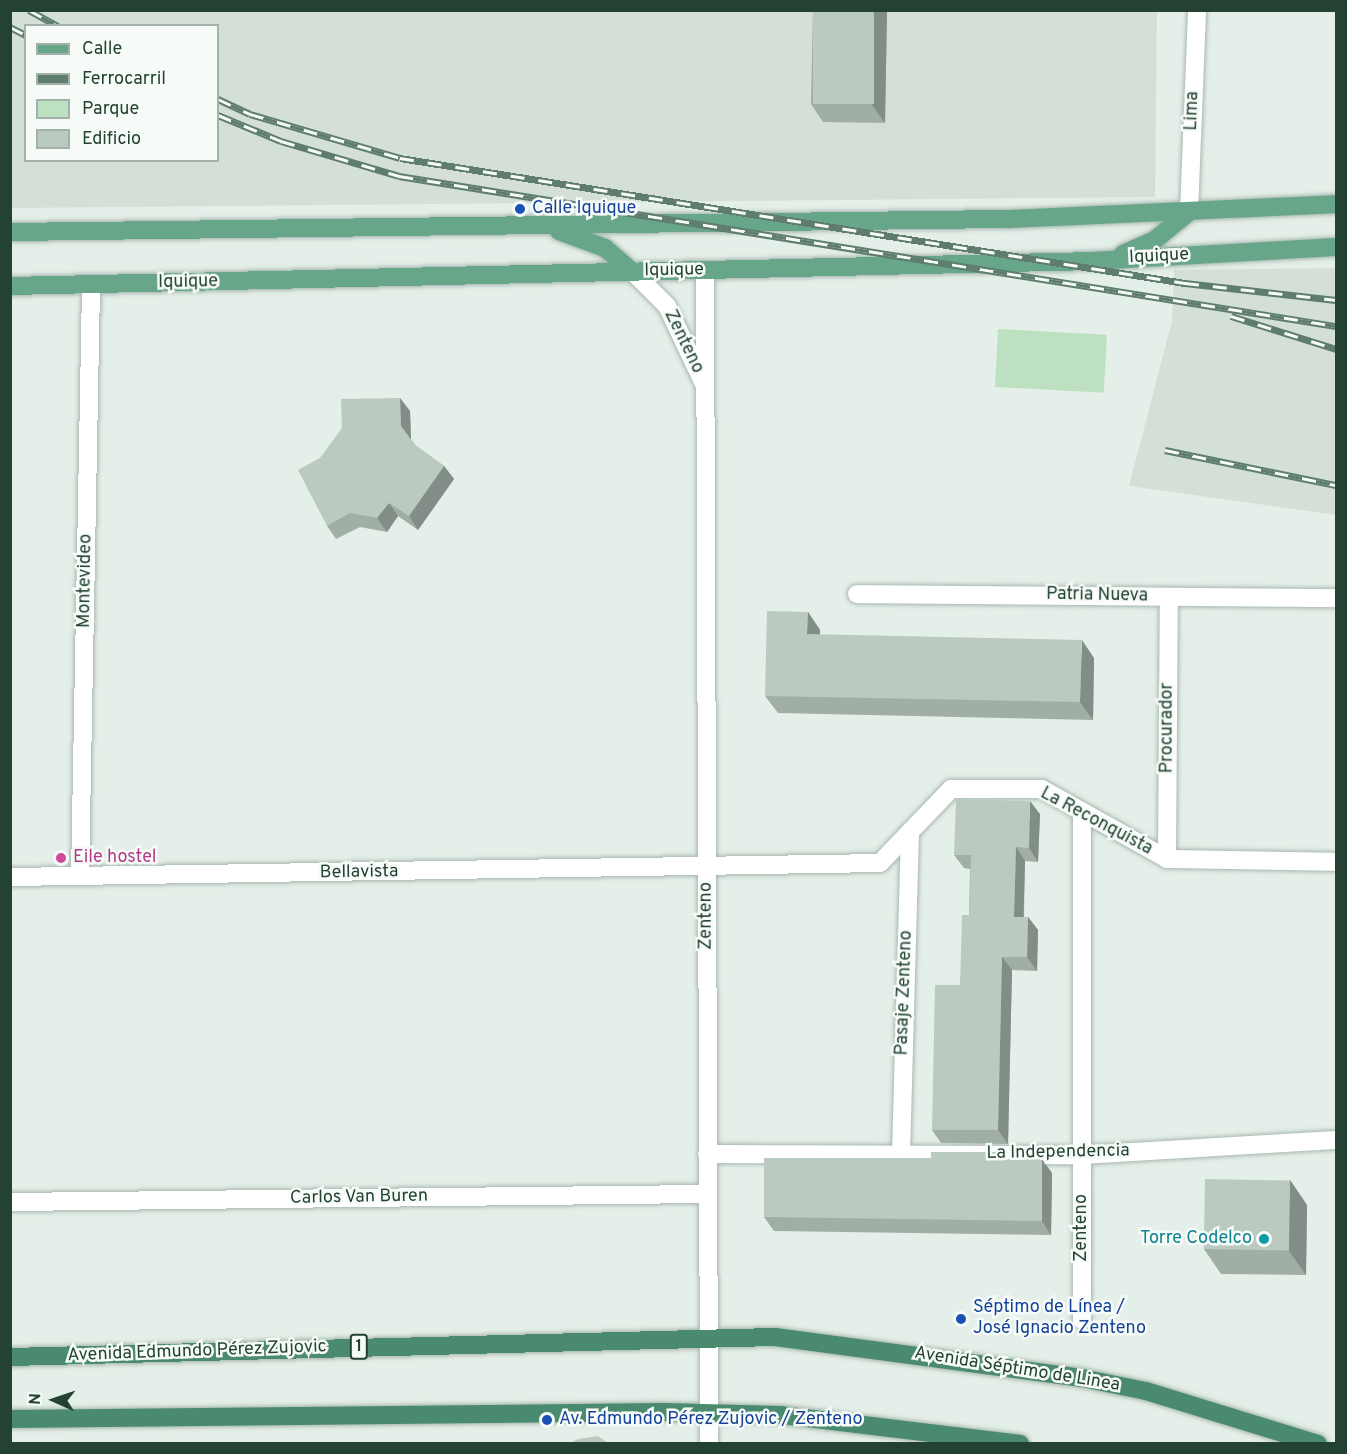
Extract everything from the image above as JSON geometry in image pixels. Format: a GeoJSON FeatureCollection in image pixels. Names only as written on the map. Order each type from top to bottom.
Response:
{"type":"FeatureCollection","features":[{"type":"Feature","properties":{"kind":"highway","name":"Avenida Séptimo de Linea"},"geometry":{"type":"LineString","coordinates":[[708,1339],[775,1337],[1082,1378],[1146,1391],[1318,1443]]}},
{"type":"Feature","properties":{"kind":"highway","name":"Avenida Edmundo Pérez Zujovic"},"geometry":{"type":"LineString","coordinates":[[10,1357],[708,1339]]}},
{"type":"Feature","properties":{"kind":"highway"},"geometry":{"type":"LineString","coordinates":[[10,1419],[782,1415],[1020,1443]]}},
{"type":"Feature","properties":{"kind":"main road"},"geometry":{"type":"LineString","coordinates":[[10,232],[1008,219],[1336,204]]}},
{"type":"Feature","properties":{"kind":"main road"},"geometry":{"type":"LineString","coordinates":[[1092,261],[1136,250],[1174,227],[1189,212]]}},
{"type":"Feature","properties":{"kind":"main road"},"geometry":{"type":"LineString","coordinates":[[541,226],[605,248],[633,272]]}},
{"type":"Feature","properties":{"kind":"main road","name":"Iquique"},"geometry":{"type":"LineString","coordinates":[[10,286],[1092,261],[1336,247]]}},
{"type":"Feature","properties":{"kind":"street","name":"Lima"},"geometry":{"type":"LineString","coordinates":[[1189,212],[1197,10]]}},
{"type":"Feature","properties":{"kind":"street","name":"Zenteno"},"geometry":{"type":"LineString","coordinates":[[705,270],[709,1443]]}},
{"type":"Feature","properties":{"kind":"street","name":"Zenteno"},"geometry":{"type":"LineString","coordinates":[[633,272],[667,306],[706,388]]}},
{"type":"Feature","properties":{"kind":"street","name":"Montevideo"},"geometry":{"type":"LineString","coordinates":[[80,876],[91,285]]}},
{"type":"Feature","properties":{"kind":"street","name":"Patria Nueva"},"geometry":{"type":"LineString","coordinates":[[857,594],[1336,598]]}},
{"type":"Feature","properties":{"kind":"street","name":"Procurador"},"geometry":{"type":"LineString","coordinates":[[1167,859],[1169,597]]}},
{"type":"Feature","properties":{"kind":"street","name":"La Reconquista"},"geometry":{"type":"LineString","coordinates":[[706,868],[880,863],[951,789],[1042,789],[1167,859],[1336,862]]}},
{"type":"Feature","properties":{"kind":"street","name":"Zenteno"},"geometry":{"type":"LineString","coordinates":[[1082,812],[1082,1320]]}},
{"type":"Feature","properties":{"kind":"street","name":"Pasaje Zenteno"},"geometry":{"type":"LineString","coordinates":[[901,1154],[910,831]]}},
{"type":"Feature","properties":{"kind":"street","name":"Bellavista"},"geometry":{"type":"LineString","coordinates":[[10,877],[706,868]]}},
{"type":"Feature","properties":{"kind":"street","name":"La Independencia"},"geometry":{"type":"LineString","coordinates":[[707,1154],[1082,1155],[1336,1140]]}},
{"type":"Feature","properties":{"kind":"street","name":"Carlos Van Buren"},"geometry":{"type":"LineString","coordinates":[[10,1202],[707,1194]]}},
{"type":"Feature","properties":{"kind":"shaded area"},"geometry":{"type":"Polygon","coordinates":[[[10,11],[1157,11],[1155,197],[11,208],[10,11]]]}},
{"type":"Feature","properties":{"kind":"shaded area"},"geometry":{"type":"Polygon","coordinates":[[[1336,268],[1336,515],[1129,486],[1172,321],[1174,270],[1336,268]]]}},
{"type":"Feature","properties":{"kind":"green space"},"geometry":{"type":"Polygon","coordinates":[[[998,329],[1107,335],[1104,393],[995,387],[998,329]]]}},
{"type":"Feature","properties":{"kind":"building"},"geometry":{"type":"Polygon","coordinates":[[[813,10],[874,10],[874,104],[813,104],[813,10]]]}},
{"type":"Feature","properties":{"kind":"building"},"geometry":{"type":"Polygon","coordinates":[[[400,398],[401,426],[415,445],[444,466],[409,516],[389,503],[377,518],[350,513],[327,526],[298,470],[320,458],[342,428],[341,399],[400,398]]]}},
{"type":"Feature","properties":{"kind":"building"},"geometry":{"type":"Polygon","coordinates":[[[767,611],[808,612],[807,634],[1082,640],[1080,702],[765,696],[767,611]]]}},
{"type":"Feature","properties":{"kind":"building"},"geometry":{"type":"Polygon","coordinates":[[[956,799],[1030,801],[1029,848],[1016,847],[1014,917],[1028,917],[1027,957],[1002,957],[998,1130],[932,1130],[935,985],[960,985],[962,915],[969,915],[971,855],[954,855],[956,799]]]}},
{"type":"Feature","properties":{"kind":"building"},"geometry":{"type":"Polygon","coordinates":[[[931,1152],[998,1152],[997,1159],[1042,1159],[1042,1221],[764,1217],[764,1158],[931,1158],[931,1152]]]}},
{"type":"Feature","properties":{"kind":"building"},"geometry":{"type":"Polygon","coordinates":[[[1205,1179],[1290,1180],[1289,1250],[1204,1249],[1205,1179]]]}},
{"type":"Feature","properties":{"kind":"building"},"geometry":{"type":"Polygon","coordinates":[[[598,1436],[608,1443],[571,1443],[578,1439],[598,1436]]]}},
{"type":"Feature","properties":{"kind":"railway"},"geometry":{"type":"LineString","coordinates":[[29,10],[54,24]]}},
{"type":"Feature","properties":{"kind":"railway"},"geometry":{"type":"LineString","coordinates":[[10,27],[24,34]]}},
{"type":"Feature","properties":{"kind":"railway"},"geometry":{"type":"LineString","coordinates":[[219,99],[250,114],[400,158],[1185,283],[1336,300]]}},
{"type":"Feature","properties":{"kind":"railway"},"geometry":{"type":"LineString","coordinates":[[219,115],[281,141],[399,176],[1336,326]]}},
{"type":"Feature","properties":{"kind":"railway"},"geometry":{"type":"LineString","coordinates":[[1231,316],[1336,349]]}},
{"type":"Feature","properties":{"kind":"railway"},"geometry":{"type":"LineString","coordinates":[[1165,450],[1336,485]]}},
{"type":"Feature","properties":{"kind":"place","name":"Calle Iquique"},"geometry":{"type":"Point","coordinates":[520,209]}},
{"type":"Feature","properties":{"kind":"place","name":"Eile hostel"},"geometry":{"type":"Point","coordinates":[61,858]}},
{"type":"Feature","properties":{"kind":"place","name":"Torre Codelco"},"geometry":{"type":"Point","coordinates":[1264,1239]}},
{"type":"Feature","properties":{"kind":"place","name":"Séptimo de Línea / José Ignacio Zenteno"},"geometry":{"type":"Point","coordinates":[961,1319]}},
{"type":"Feature","properties":{"kind":"place","name":"Av. Edmundo Pérez Zujovic / Zenteno"},"geometry":{"type":"Point","coordinates":[547,1420]}}]}
